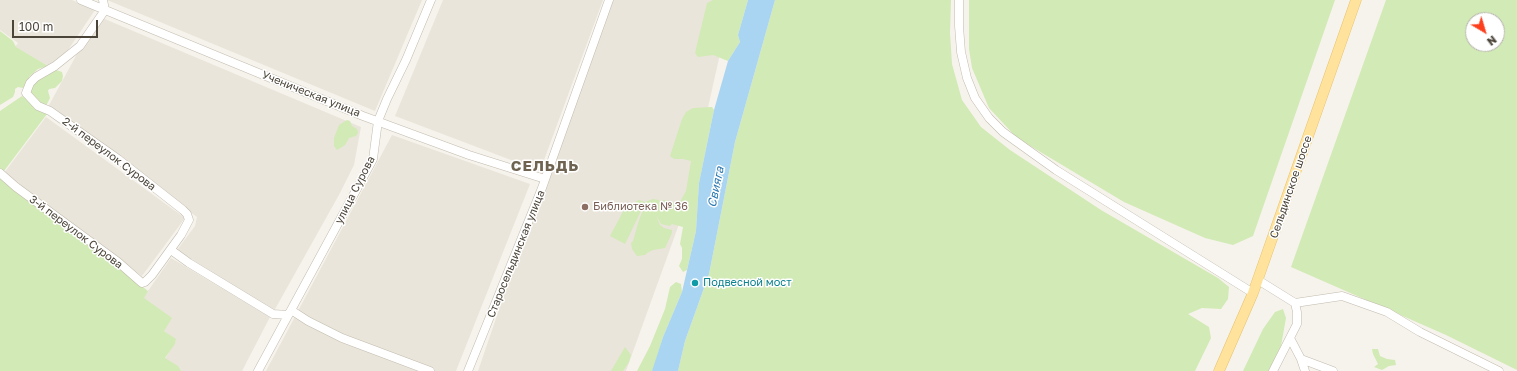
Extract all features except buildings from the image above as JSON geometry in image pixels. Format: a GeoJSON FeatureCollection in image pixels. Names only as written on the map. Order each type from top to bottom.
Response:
{"type":"FeatureCollection","features":[{"type":"Feature","properties":{"kind":"main road","name":"Сельдинское шоссе"},"geometry":{"type":"LineString","coordinates":[[1219,371],[1254,292],[1356,0]]}},
{"type":"Feature","properties":{"kind":"street","name":"Ученическая улица"},"geometry":{"type":"LineString","coordinates":[[80,0],[378,121],[469,155],[545,179]]}},
{"type":"Feature","properties":{"kind":"street"},"geometry":{"type":"LineString","coordinates":[[103,0],[105,10]]}},
{"type":"Feature","properties":{"kind":"street","name":"улица Сурова"},"geometry":{"type":"LineString","coordinates":[[258,371],[373,159],[378,121],[431,0]]}},
{"type":"Feature","properties":{"kind":"street","name":"Старосельдинская улица"},"geometry":{"type":"LineString","coordinates":[[468,371],[545,179],[609,0]]}},
{"type":"Feature","properties":{"kind":"street"},"geometry":{"type":"LineString","coordinates":[[959,0],[961,52],[967,78],[975,98],[989,118],[1003,132],[1056,170],[1254,292]]}},
{"type":"Feature","properties":{"kind":"street","name":"2-й переулок Сурова"},"geometry":{"type":"LineString","coordinates":[[105,10],[80,46],[55,66],[36,77],[30,83],[26,93],[38,106],[50,111],[107,151],[187,214],[187,224],[171,250]]}},
{"type":"Feature","properties":{"kind":"street","name":"3-й переулок Сурова"},"geometry":{"type":"LineString","coordinates":[[0,173],[21,191],[118,262],[142,283],[146,282],[171,250]]}},
{"type":"Feature","properties":{"kind":"street"},"geometry":{"type":"LineString","coordinates":[[171,250],[189,263],[273,314],[290,313],[342,338],[430,371]]}},
{"type":"Feature","properties":{"kind":"street"},"geometry":{"type":"LineString","coordinates":[[1258,280],[1295,304],[1342,296],[1386,312],[1420,332],[1499,371]]}},
{"type":"Feature","properties":{"kind":"street"},"geometry":{"type":"LineString","coordinates":[[1273,371],[1297,324],[1295,304]]}},
{"type":"Feature","properties":{"kind":"street"},"geometry":{"type":"LineString","coordinates":[[1290,338],[1305,371]]}},
{"type":"Feature","properties":{"kind":"street"},"geometry":{"type":"LineString","coordinates":[[1301,360],[1333,371]]}},
{"type":"Feature","properties":{"kind":"shaded area"},"geometry":{"type":"Polygon","coordinates":[[[0,0],[72,0],[95,10],[66,53],[48,66],[15,47],[18,43],[0,30],[0,0]]]}},
{"type":"Feature","properties":{"kind":"shaded area"},"geometry":{"type":"Polygon","coordinates":[[[107,0],[422,0],[375,111],[107,0]]]}},
{"type":"Feature","properties":{"kind":"shaded area"},"geometry":{"type":"Polygon","coordinates":[[[443,0],[603,0],[540,171],[395,116],[443,0]]]}},
{"type":"Feature","properties":{"kind":"shaded area"},"geometry":{"type":"Polygon","coordinates":[[[605,0],[732,0],[687,202],[626,371],[478,371],[605,0]]]}},
{"type":"Feature","properties":{"kind":"shaded area"},"geometry":{"type":"Polygon","coordinates":[[[100,17],[361,127],[354,165],[274,311],[177,250],[195,226],[197,217],[48,107],[77,54],[100,17]]]}},
{"type":"Feature","properties":{"kind":"shaded area"},"geometry":{"type":"Polygon","coordinates":[[[46,117],[185,218],[142,276],[4,173],[46,117]]]}},
{"type":"Feature","properties":{"kind":"shaded area"},"geometry":{"type":"Polygon","coordinates":[[[392,135],[530,184],[456,371],[266,371],[392,135]]]}},
{"type":"Feature","properties":{"kind":"shaded area"},"geometry":{"type":"Polygon","coordinates":[[[171,258],[270,317],[242,371],[177,371],[179,368],[165,359],[176,340],[164,331],[143,298],[171,258]]]}},
{"type":"Feature","properties":{"kind":"green space"},"geometry":{"type":"Polygon","coordinates":[[[713,0],[748,0],[738,35],[740,42],[728,61],[713,55],[698,57],[695,53],[707,3],[713,0]]]}},
{"type":"Feature","properties":{"kind":"green space"},"geometry":{"type":"Polygon","coordinates":[[[775,0],[951,0],[950,33],[952,64],[962,100],[981,127],[1010,150],[1101,210],[1218,278],[1229,287],[1228,299],[1221,309],[1202,308],[1188,314],[1209,327],[1211,338],[1195,371],[678,371],[685,341],[709,274],[735,142],[775,0]]]}},
{"type":"Feature","properties":{"kind":"green space"},"geometry":{"type":"Polygon","coordinates":[[[969,0],[1335,0],[1253,236],[1233,245],[1205,238],[1124,202],[1017,138],[989,108],[972,68],[969,49],[969,0]]]}},
{"type":"Feature","properties":{"kind":"green space"},"geometry":{"type":"Polygon","coordinates":[[[1386,0],[1517,0],[1517,370],[1446,335],[1291,267],[1386,0]]]}},
{"type":"Feature","properties":{"kind":"green space"},"geometry":{"type":"Polygon","coordinates":[[[0,31],[13,41],[16,47],[48,66],[38,69],[29,77],[29,80],[23,88],[18,87],[15,89],[13,97],[0,105],[0,31]]]}},
{"type":"Feature","properties":{"kind":"green space"},"geometry":{"type":"Polygon","coordinates":[[[53,69],[62,72],[62,81],[55,88],[49,89],[48,91],[50,98],[46,106],[38,105],[29,90],[37,80],[53,69]]]}},
{"type":"Feature","properties":{"kind":"green space"},"geometry":{"type":"Polygon","coordinates":[[[22,96],[47,112],[47,114],[4,171],[0,169],[0,111],[22,96]]]}},
{"type":"Feature","properties":{"kind":"green space"},"geometry":{"type":"Polygon","coordinates":[[[712,107],[714,110],[699,183],[696,231],[687,270],[683,272],[679,266],[682,259],[682,248],[680,244],[683,227],[672,224],[670,226],[661,224],[656,215],[660,225],[664,228],[672,230],[665,248],[653,250],[645,255],[637,256],[632,249],[631,243],[643,210],[640,205],[635,202],[639,200],[645,202],[653,199],[659,200],[661,203],[663,200],[683,206],[680,202],[686,191],[691,161],[674,159],[670,156],[682,119],[686,112],[693,108],[712,107]]]}},
{"type":"Feature","properties":{"kind":"green space"},"geometry":{"type":"Polygon","coordinates":[[[347,120],[350,121],[352,126],[357,129],[358,133],[356,136],[349,138],[345,145],[337,150],[334,146],[334,138],[339,125],[347,120]]]}},
{"type":"Feature","properties":{"kind":"green space"},"geometry":{"type":"Polygon","coordinates":[[[0,175],[148,291],[144,298],[172,318],[164,331],[176,339],[175,344],[165,358],[178,366],[181,371],[0,371],[0,175]]]}},
{"type":"Feature","properties":{"kind":"green space"},"geometry":{"type":"Polygon","coordinates":[[[627,204],[641,211],[625,244],[610,236],[627,204]]]}},
{"type":"Feature","properties":{"kind":"green space"},"geometry":{"type":"Polygon","coordinates":[[[676,282],[681,284],[682,292],[663,337],[653,370],[637,371],[650,346],[665,309],[670,287],[676,282]]]}},
{"type":"Feature","properties":{"kind":"green space"},"geometry":{"type":"Polygon","coordinates":[[[1283,309],[1286,318],[1281,346],[1269,371],[1243,371],[1263,329],[1275,312],[1283,309]]]}},
{"type":"Feature","properties":{"kind":"green space"},"geometry":{"type":"Polygon","coordinates":[[[625,347],[631,355],[629,362],[623,371],[611,371],[625,347]]]}},
{"type":"Feature","properties":{"kind":"green space"},"geometry":{"type":"Polygon","coordinates":[[[1372,349],[1378,349],[1380,356],[1395,360],[1396,365],[1389,366],[1382,370],[1374,367],[1378,364],[1372,349]]]}},
{"type":"Feature","properties":{"kind":"water","name":"Свияга"},"geometry":{"type":"Polygon","coordinates":[[[748,0],[775,0],[735,142],[709,274],[685,341],[678,371],[652,371],[663,337],[682,292],[696,231],[699,183],[714,110],[728,61],[740,42],[738,35],[748,0]]]}},
{"type":"Feature","properties":{"kind":"place","name":"Библиотека № 36"},"geometry":{"type":"Point","coordinates":[585,207]}},
{"type":"Feature","properties":{"kind":"place","name":"Подвесной мост"},"geometry":{"type":"Point","coordinates":[695,283]}},
{"type":"Feature","properties":{"kind":"district","name":"СЕЛЬДЬ"},"geometry":{"type":"Point","coordinates":[545,166]}}]}
